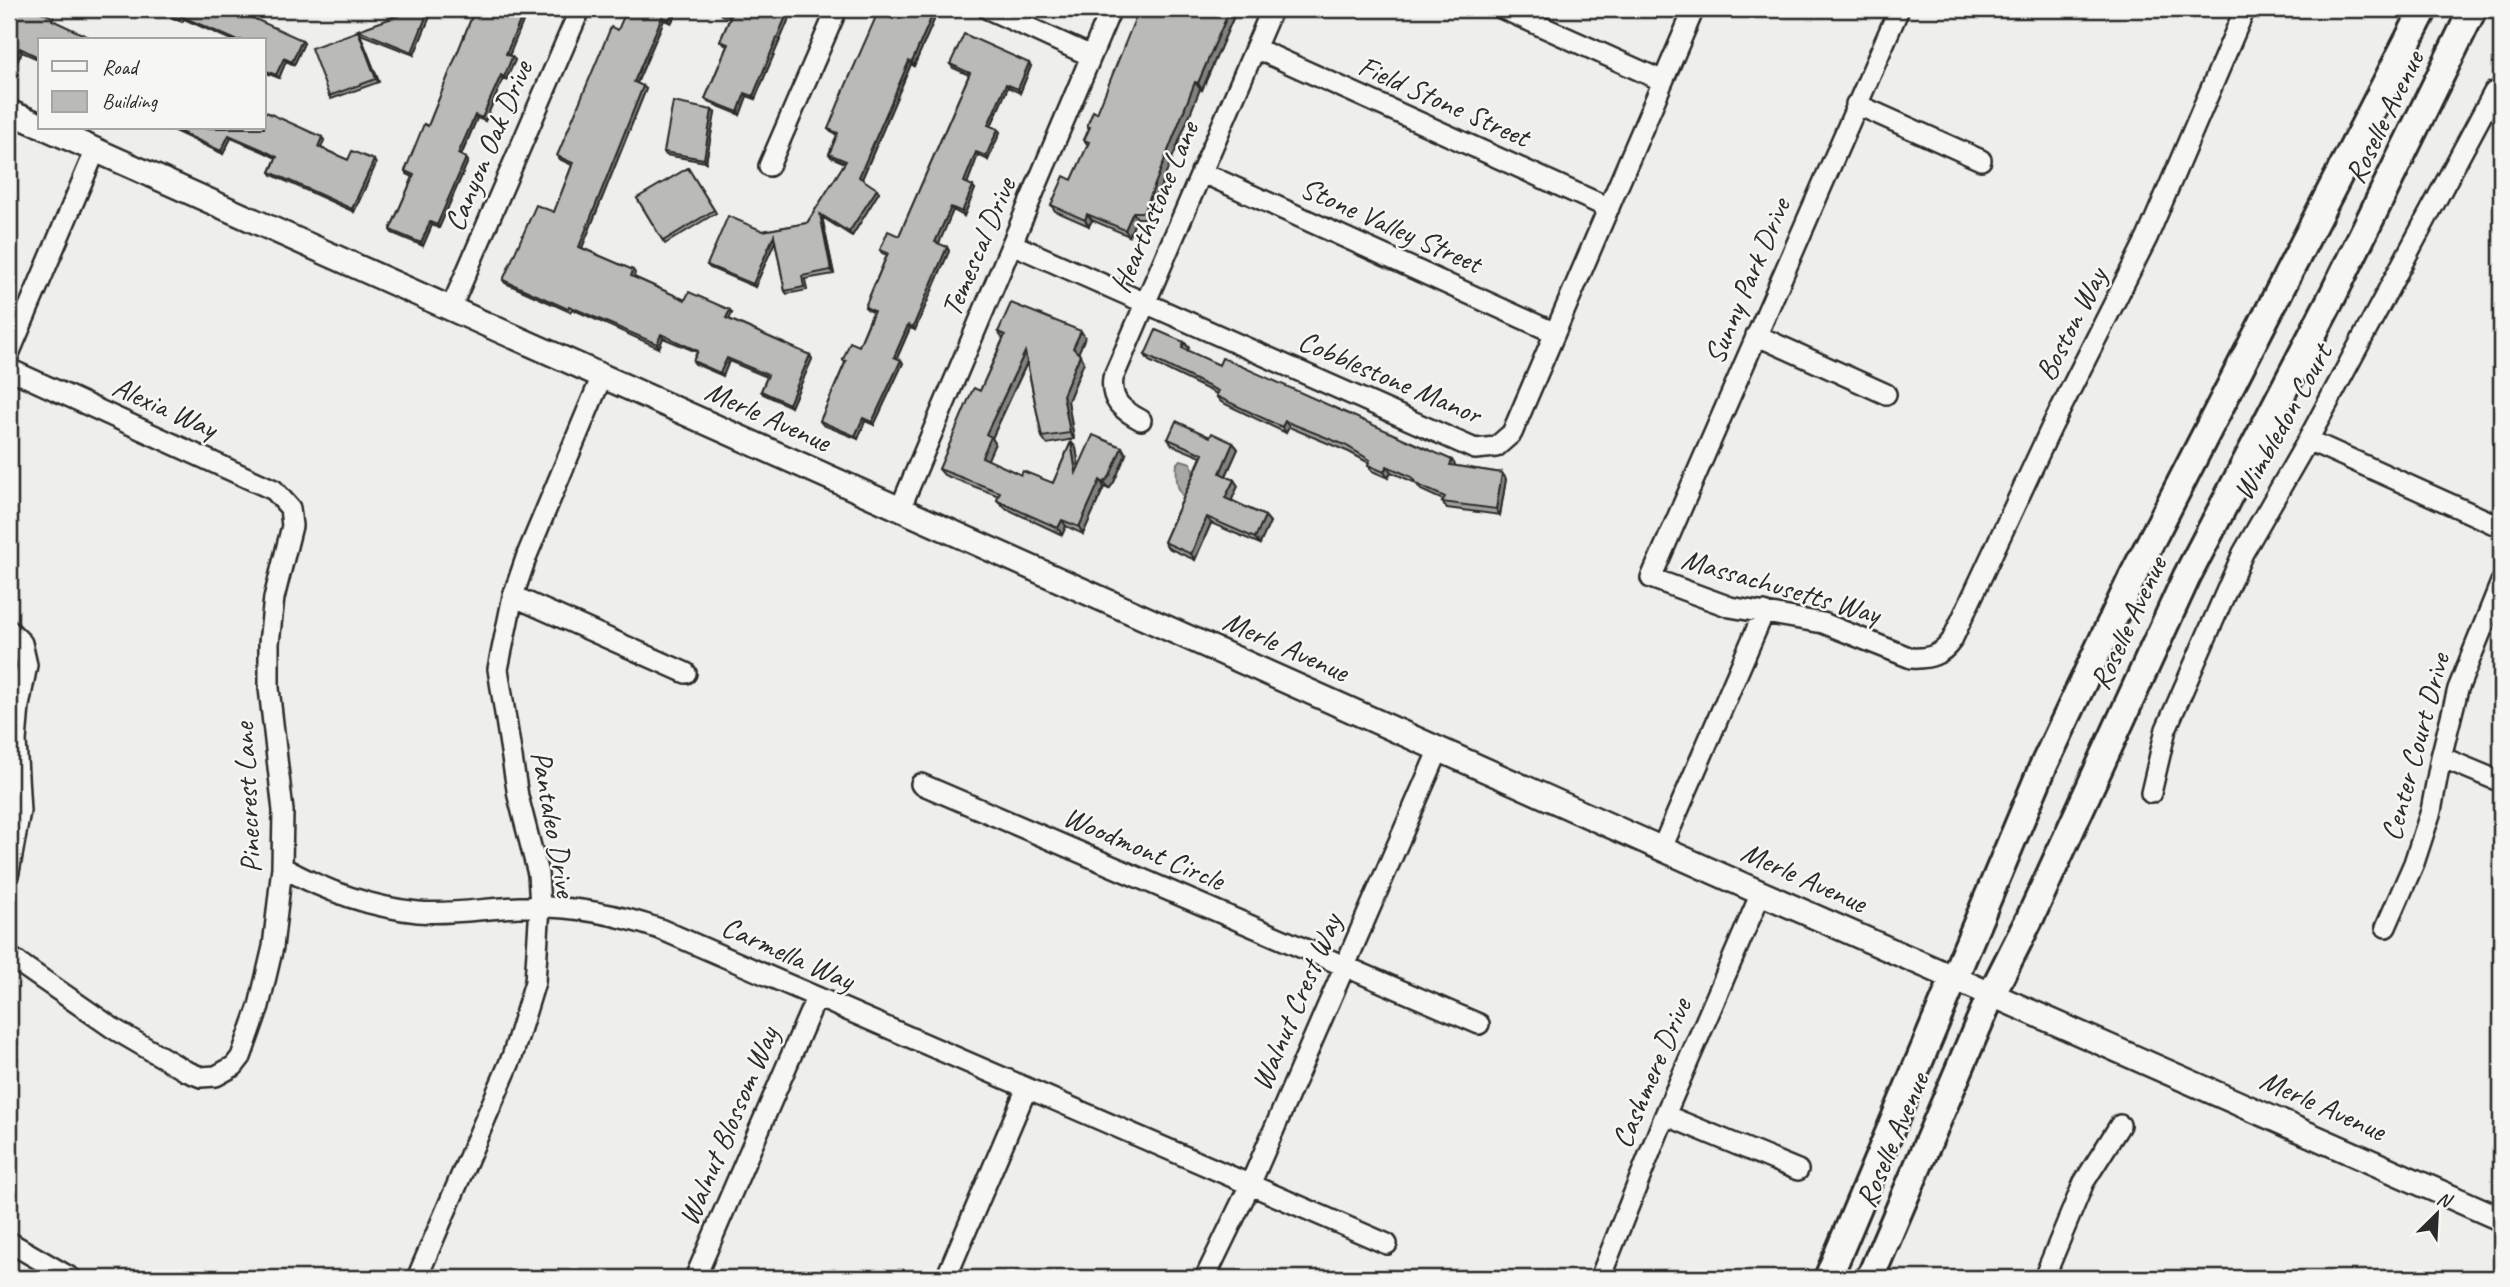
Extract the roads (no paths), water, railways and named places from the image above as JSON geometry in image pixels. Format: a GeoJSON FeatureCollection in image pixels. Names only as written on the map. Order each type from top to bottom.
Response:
{"type":"FeatureCollection","features":[{"type":"Feature","properties":{"kind":"main road","name":"Roselle Avenue"},"geometry":{"type":"LineString","coordinates":[[1828,1278],[2042,769],[2133,576],[2424,9]]}},
{"type":"Feature","properties":{"kind":"main road","name":"Roselle Avenue"},"geometry":{"type":"LineString","coordinates":[[1870,1278],[1991,995],[2030,918],[2187,576],[2333,295],[2473,9]]}},
{"type":"Feature","properties":{"kind":"street","name":"Canyon Oak Drive"},"geometry":{"type":"LineString","coordinates":[[451,308],[580,9]]}},
{"type":"Feature","properties":{"kind":"street"},"geometry":{"type":"LineString","coordinates":[[769,166],[837,9]]}},
{"type":"Feature","properties":{"kind":"street"},"geometry":{"type":"LineString","coordinates":[[988,9],[1091,56]]}},
{"type":"Feature","properties":{"kind":"street","name":"Temescal Drive"},"geometry":{"type":"LineString","coordinates":[[900,509],[1111,9]]}},
{"type":"Feature","properties":{"kind":"street","name":"Hearthstone Lane"},"geometry":{"type":"LineString","coordinates":[[1141,420],[1124,411],[1116,401],[1112,388],[1145,303],[1272,9]]}},
{"type":"Feature","properties":{"kind":"street"},"geometry":{"type":"LineString","coordinates":[[1503,9],[1663,81]]}},
{"type":"Feature","properties":{"kind":"street","name":"Cobblestone Manor"},"geometry":{"type":"LineString","coordinates":[[1012,244],[1475,449],[1496,447],[1512,433],[1694,9]]}},
{"type":"Feature","properties":{"kind":"street","name":"Sunny Park Drive"},"geometry":{"type":"LineString","coordinates":[[1651,578],[1899,9]]}},
{"type":"Feature","properties":{"kind":"street","name":"Boston Way"},"geometry":{"type":"LineString","coordinates":[[1935,656],[1952,640],[2052,426],[2147,238],[2245,9]]}},
{"type":"Feature","properties":{"kind":"street","name":"Field Stone Street"},"geometry":{"type":"LineString","coordinates":[[1255,48],[1609,208]]}},
{"type":"Feature","properties":{"kind":"street","name":"Wimbledon Court"},"geometry":{"type":"LineString","coordinates":[[2151,793],[2166,729],[2243,553],[2308,440],[2494,92]]}},
{"type":"Feature","properties":{"kind":"street"},"geometry":{"type":"LineString","coordinates":[[1856,104],[1981,160]]}},
{"type":"Feature","properties":{"kind":"street"},"geometry":{"type":"LineString","coordinates":[[9,111],[38,124]]}},
{"type":"Feature","properties":{"kind":"street","name":"Merle Avenue"},"geometry":{"type":"LineString","coordinates":[[51,130],[1761,893],[2501,1219]]}},
{"type":"Feature","properties":{"kind":"street"},"geometry":{"type":"LineString","coordinates":[[9,354],[96,149]]}},
{"type":"Feature","properties":{"kind":"street","name":"Stone Valley Street"},"geometry":{"type":"LineString","coordinates":[[1202,172],[1555,333]]}},
{"type":"Feature","properties":{"kind":"street"},"geometry":{"type":"LineString","coordinates":[[1756,335],[1886,394]]}},
{"type":"Feature","properties":{"kind":"street","name":"Alexia Way"},"geometry":{"type":"LineString","coordinates":[[9,369],[274,490],[290,508]]}},
{"type":"Feature","properties":{"kind":"street","name":"Pantaleo Drive"},"geometry":{"type":"LineString","coordinates":[[417,1278],[525,1023],[535,982],[540,906],[538,874],[518,796],[498,669],[513,596],[527,555],[602,376]]}},
{"type":"Feature","properties":{"kind":"street"},"geometry":{"type":"LineString","coordinates":[[2308,440],[2501,527]]}},
{"type":"Feature","properties":{"kind":"street","name":"Pinecrest Lane"},"geometry":{"type":"LineString","coordinates":[[9,956],[114,1029],[201,1077],[222,1074],[241,1058],[259,1006],[273,947],[282,867],[283,811],[269,688],[269,643],[274,598],[292,526],[290,508]]}},
{"type":"Feature","properties":{"kind":"street","name":"Massachusetts Way"},"geometry":{"type":"LineString","coordinates":[[1651,578],[1730,607],[1823,623],[1911,658],[1935,656]]}},
{"type":"Feature","properties":{"kind":"street","name":"Center Court Drive"},"geometry":{"type":"LineString","coordinates":[[2386,927],[2414,863],[2431,811],[2458,689],[2501,582]]}},
{"type":"Feature","properties":{"kind":"street"},"geometry":{"type":"LineString","coordinates":[[513,596],[687,673]]}},
{"type":"Feature","properties":{"kind":"street"},"geometry":{"type":"LineString","coordinates":[[1662,848],[1764,612]]}},
{"type":"Feature","properties":{"kind":"street"},"geometry":{"type":"LineString","coordinates":[[9,872],[20,811],[16,741],[19,706],[27,666],[15,637]]}},
{"type":"Feature","properties":{"kind":"street","name":"Walnut Crest Way"},"geometry":{"type":"LineString","coordinates":[[1205,1278],[1249,1187],[1438,748]]}},
{"type":"Feature","properties":{"kind":"street"},"geometry":{"type":"LineString","coordinates":[[2441,757],[2501,782]]}},
{"type":"Feature","properties":{"kind":"street","name":"Woodmont Circle"},"geometry":{"type":"LineString","coordinates":[[921,784],[1479,1024]]}},
{"type":"Feature","properties":{"kind":"street","name":"Carmella Way"},"geometry":{"type":"LineString","coordinates":[[282,867],[339,895],[379,906],[420,912],[540,906],[585,909],[639,922],[1249,1187],[1387,1244]]}},
{"type":"Feature","properties":{"kind":"street","name":"Cashmere Drive"},"geometry":{"type":"LineString","coordinates":[[1600,1278],[1665,1115],[1761,893]]}},
{"type":"Feature","properties":{"kind":"street","name":"Walnut Blossom Way"},"geometry":{"type":"LineString","coordinates":[[695,1278],[816,998]]}},
{"type":"Feature","properties":{"kind":"street"},"geometry":{"type":"LineString","coordinates":[[946,1278],[1026,1090]]}},
{"type":"Feature","properties":{"kind":"street"},"geometry":{"type":"LineString","coordinates":[[1665,1115],[1798,1170]]}},
{"type":"Feature","properties":{"kind":"street"},"geometry":{"type":"LineString","coordinates":[[2044,1278],[2084,1182],[2120,1125]]}},
{"type":"Feature","properties":{"kind":"street"},"geometry":{"type":"LineString","coordinates":[[9,1242],[71,1278]]}}]}
